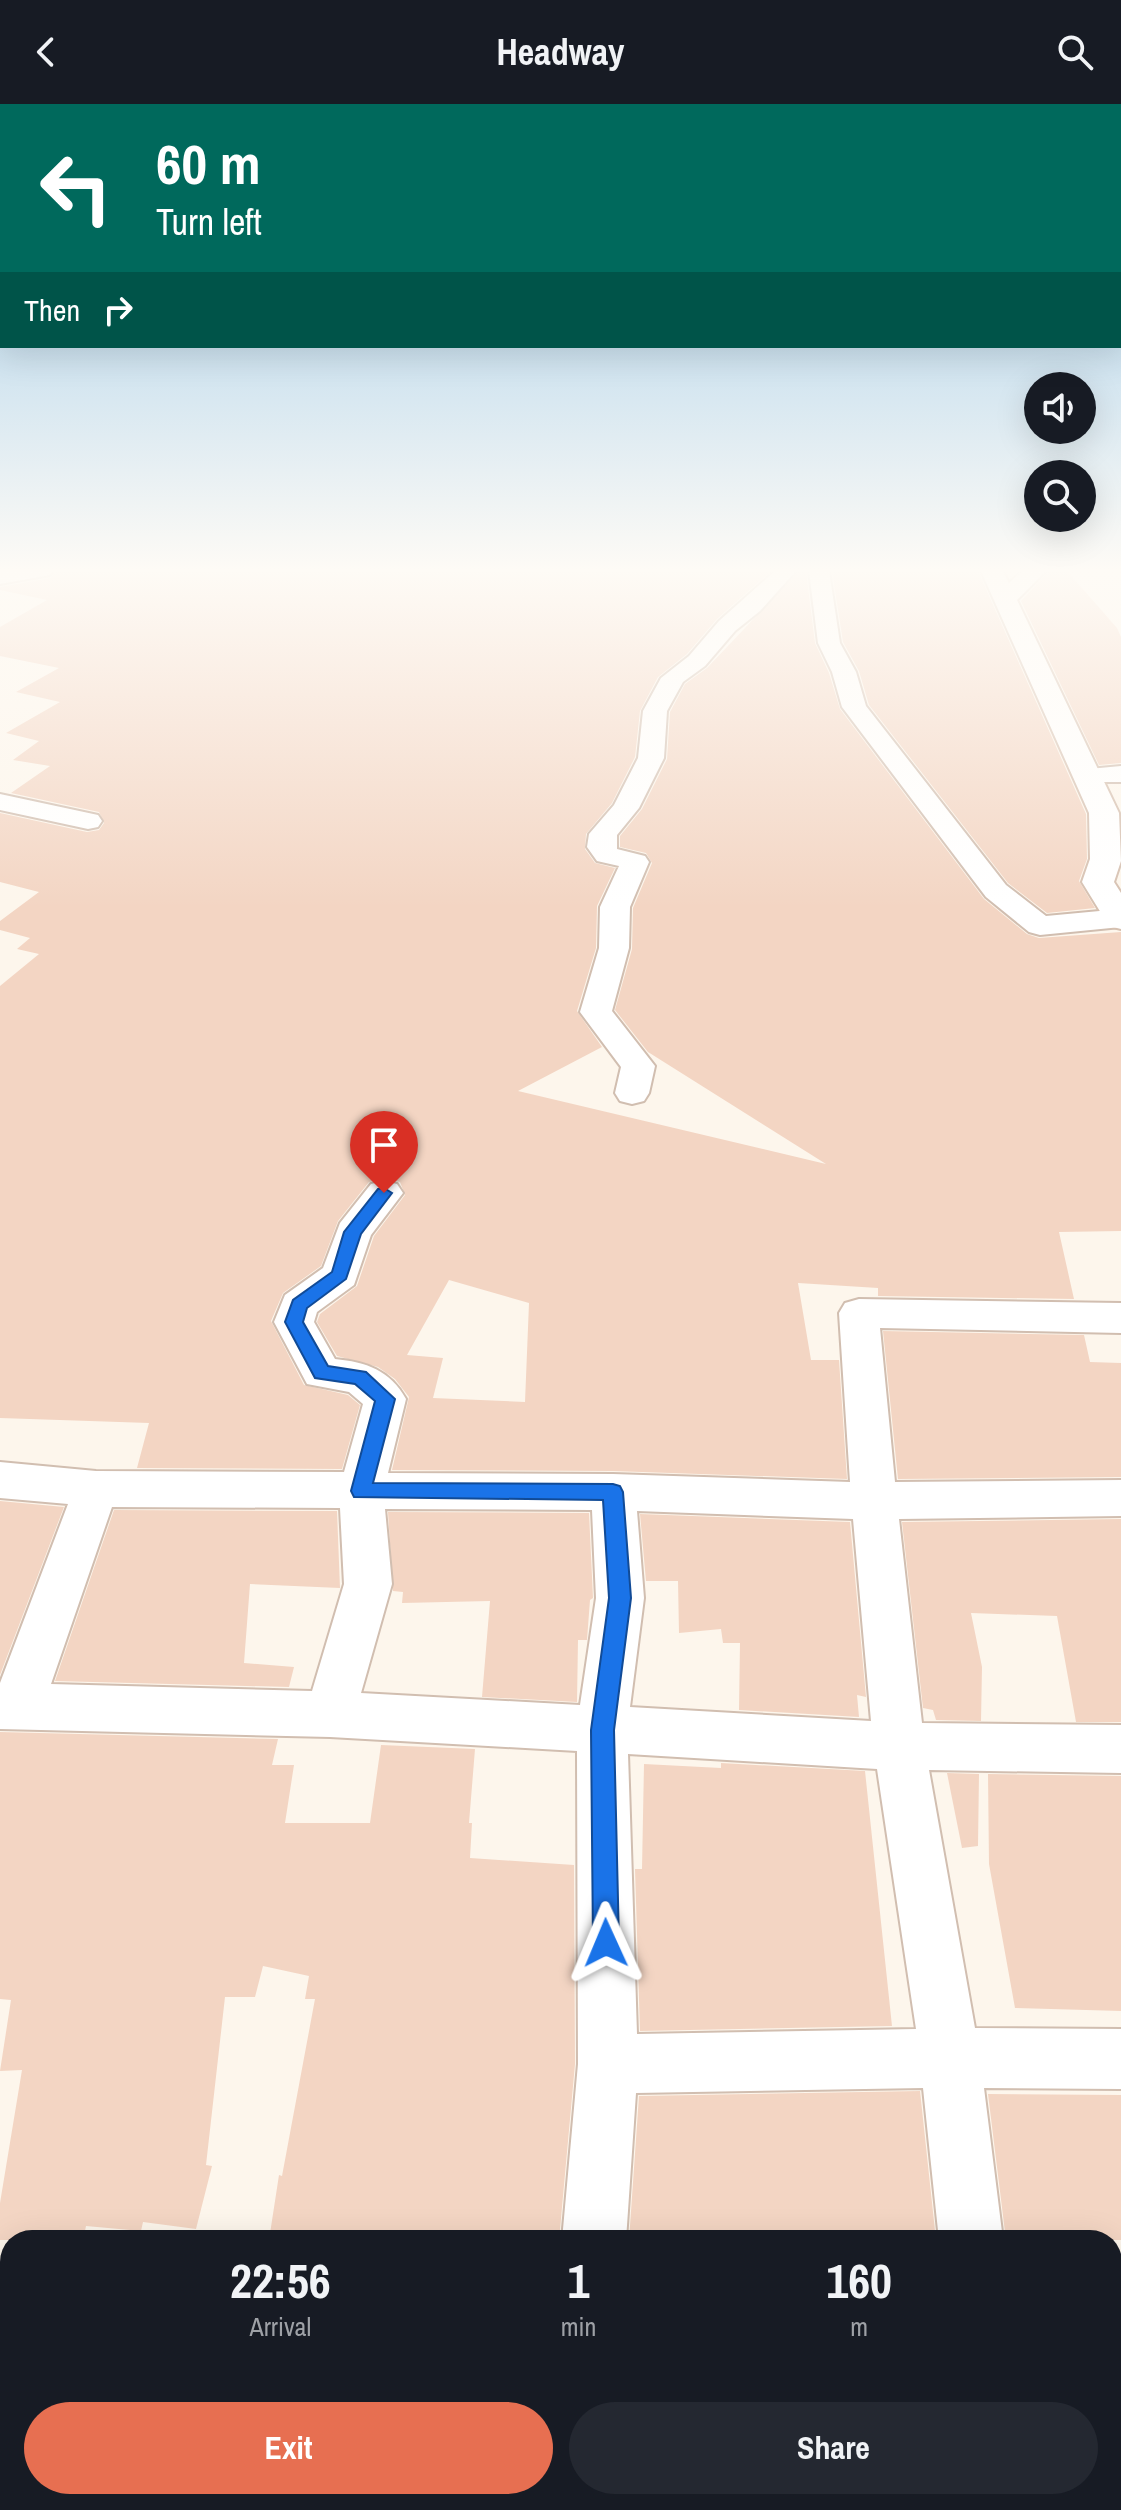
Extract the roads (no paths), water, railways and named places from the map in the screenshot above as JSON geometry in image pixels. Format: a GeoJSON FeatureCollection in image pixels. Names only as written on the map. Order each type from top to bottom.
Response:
{"type":"FeatureCollection","features":[{"type":"Feature","properties":{"kind":"main road"},"geometry":{"type":"LineString","coordinates":[[1043,683],[1104,813],[1114,860],[1098,882],[1120,919]]}},
{"type":"Feature","properties":{"kind":"street"},"geometry":{"type":"LineString","coordinates":[[632,1093],[638,1066],[596,1012],[614,948],[615,907],[635,862],[607,855],[601,847],[603,834],[626,808],[651,758],[655,711],[670,683]]}},
{"type":"Feature","properties":{"kind":"street"},"geometry":{"type":"LineString","coordinates":[[847,683],[854,707],[996,891],[1040,926],[1120,919]]}},
{"type":"Feature","properties":{"kind":"street"},"geometry":{"type":"LineString","coordinates":[[1087,776],[1121,774]]}},
{"type":"Feature","properties":{"kind":"street"},"geometry":{"type":"LineString","coordinates":[[0,802],[88,821]]}},
{"type":"Feature","properties":{"kind":"street"},"geometry":{"type":"LineString","coordinates":[[330,1714],[368,1584],[361,1491],[385,1399],[360,1377],[322,1373],[294,1322],[299,1305],[340,1275],[353,1232],[384,1193]]}},
{"type":"Feature","properties":{"kind":"street"},"geometry":{"type":"LineString","coordinates":[[970,2230],[950,2058],[899,1746],[859,1313],[1121,1318]]}},
{"type":"Feature","properties":{"kind":"street"},"geometry":{"type":"LineString","coordinates":[[0,1480],[96,1489],[613,1492],[1114,1507]]}},
{"type":"Feature","properties":{"kind":"street"},"geometry":{"type":"LineString","coordinates":[[96,1489],[9,1706],[330,1714],[899,1746],[1121,1749]]}},
{"type":"Feature","properties":{"kind":"street"},"geometry":{"type":"LineString","coordinates":[[595,2230],[608,2064],[602,1730],[620,1598],[613,1492]]}},
{"type":"Feature","properties":{"kind":"street"},"geometry":{"type":"LineString","coordinates":[[608,2064],[950,2058],[1121,2059]]}}]}
